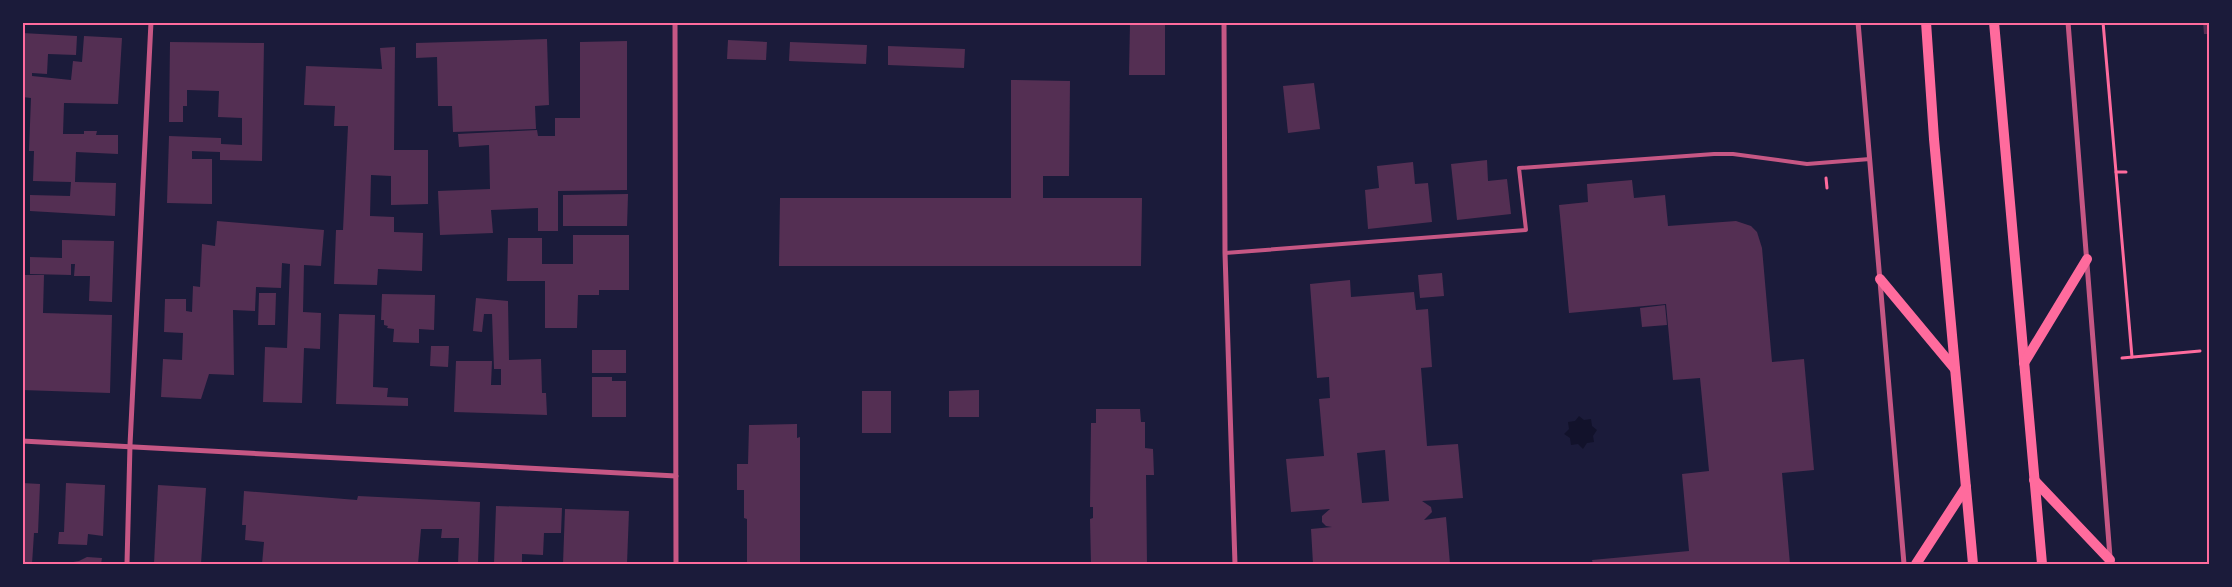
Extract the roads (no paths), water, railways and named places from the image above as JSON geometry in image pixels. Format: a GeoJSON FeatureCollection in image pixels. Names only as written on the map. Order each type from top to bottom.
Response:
{"type":"FeatureCollection","features":[{"type":"Feature","properties":{"kind":"main road"},"geometry":{"type":"LineString","coordinates":[[1926,22],[1973,564]]}},
{"type":"Feature","properties":{"kind":"main road"},"geometry":{"type":"LineString","coordinates":[[1994,22],[2042,564]]}},
{"type":"Feature","properties":{"kind":"main road"},"geometry":{"type":"LineString","coordinates":[[2024,363],[2087,259]]}},
{"type":"Feature","properties":{"kind":"main road"},"geometry":{"type":"LineString","coordinates":[[1880,279],[1955,369]]}},
{"type":"Feature","properties":{"kind":"main road"},"geometry":{"type":"LineString","coordinates":[[2034,480],[2110,562]]}},
{"type":"Feature","properties":{"kind":"main road"},"geometry":{"type":"LineString","coordinates":[[1916,564],[1966,486]]}},
{"type":"Feature","properties":{"kind":"street"},"geometry":{"type":"LineString","coordinates":[[127,564],[130,445],[150,22]]}},
{"type":"Feature","properties":{"kind":"street"},"geometry":{"type":"LineString","coordinates":[[675,22],[676,564]]}},
{"type":"Feature","properties":{"kind":"street"},"geometry":{"type":"LineString","coordinates":[[1224,22],[1226,253],[1235,564]]}},
{"type":"Feature","properties":{"kind":"street"},"geometry":{"type":"LineString","coordinates":[[1858,22],[1904,564]]}},
{"type":"Feature","properties":{"kind":"street"},"geometry":{"type":"LineString","coordinates":[[2068,22],[2110,562]]}},
{"type":"Feature","properties":{"kind":"street"},"geometry":{"type":"LineString","coordinates":[[22,440],[676,476]]}},
{"type":"Feature","properties":{"kind":"lane"},"geometry":{"type":"LineString","coordinates":[[1226,253],[1526,230],[1519,168],[1714,154],[1733,154],[1807,164],[1870,158]]}}]}
